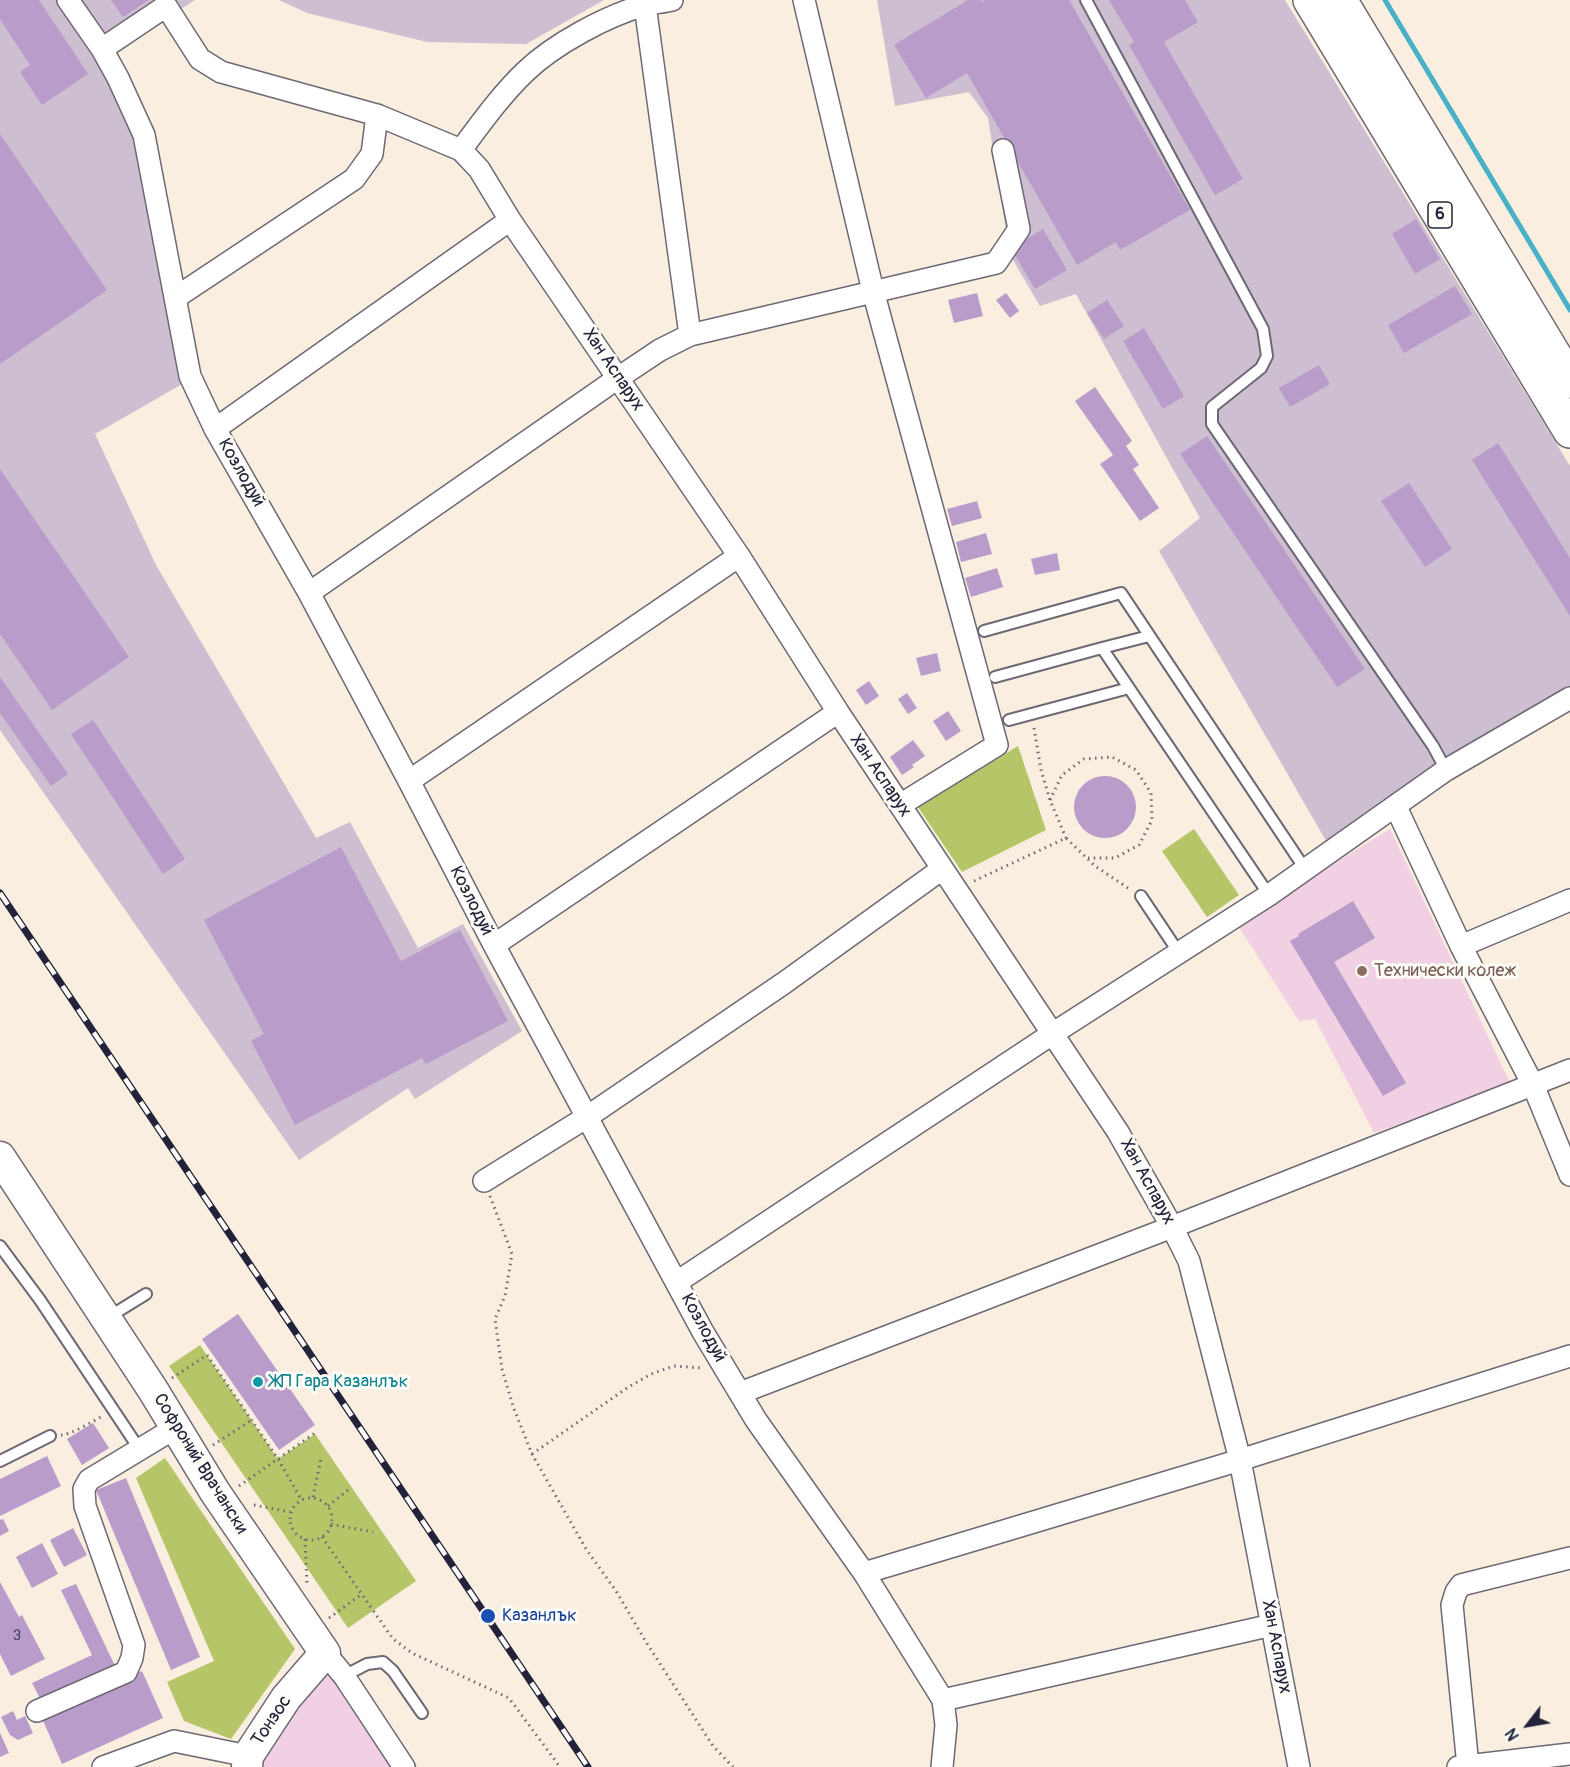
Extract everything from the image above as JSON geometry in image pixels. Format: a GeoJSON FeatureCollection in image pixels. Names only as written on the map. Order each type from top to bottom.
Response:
{"type":"FeatureCollection","features":[{"type":"Feature","properties":{"kind":"highway","name":"6"},"geometry":{"type":"LineString","coordinates":[[1310,0],[1570,431]]}},
{"type":"Feature","properties":{"kind":"highway","name":"6"},"geometry":{"type":"LineString","coordinates":[[1340,0],[1570,381]]}},
{"type":"Feature","properties":{"kind":"street","name":"Козлодуй"},"geometry":{"type":"LineString","coordinates":[[68,0],[102,49],[144,135],[190,376],[215,429],[309,593],[494,945],[703,1332],[756,1420],[864,1573],[943,1700],[946,1725],[942,1767]]}},
{"type":"Feature","properties":{"kind":"street"},"geometry":{"type":"LineString","coordinates":[[461,150],[501,97],[526,71],[556,46],[612,17],[645,5],[672,0]]}},
{"type":"Feature","properties":{"kind":"street"},"geometry":{"type":"LineString","coordinates":[[804,0],[873,291],[997,745],[900,805]]}},
{"type":"Feature","properties":{"kind":"street"},"geometry":{"type":"LineString","coordinates":[[102,49],[171,3]]}},
{"type":"Feature","properties":{"kind":"street","name":"Хан Аспарух"},"geometry":{"type":"LineString","coordinates":[[171,3],[200,59],[221,72],[377,115],[461,150],[479,170],[510,220],[739,556],[838,712],[1119,1132],[1189,1261],[1240,1460],[1299,1767]]}},
{"type":"Feature","properties":{"kind":"street"},"geometry":{"type":"LineString","coordinates":[[645,5],[690,335]]}},
{"type":"Feature","properties":{"kind":"street"},"geometry":{"type":"LineString","coordinates":[[175,298],[354,179],[372,154],[377,115]]}},
{"type":"Feature","properties":{"kind":"street"},"geometry":{"type":"LineString","coordinates":[[309,593],[618,378],[660,350],[690,335],[996,262],[1019,229],[1003,150]]}},
{"type":"Feature","properties":{"kind":"street"},"geometry":{"type":"LineString","coordinates":[[215,429],[510,220]]}},
{"type":"Feature","properties":{"kind":"street"},"geometry":{"type":"LineString","coordinates":[[409,781],[739,556]]}},
{"type":"Feature","properties":{"kind":"street"},"geometry":{"type":"LineString","coordinates":[[677,1282],[1052,1034],[1269,895],[1446,770],[1570,698]]}},
{"type":"Feature","properties":{"kind":"street"},"geometry":{"type":"LineString","coordinates":[[494,945],[838,712]]}},
{"type":"Feature","properties":{"kind":"street"},"geometry":{"type":"LineString","coordinates":[[1396,807],[1461,946],[1533,1085],[1570,1175]]}},
{"type":"Feature","properties":{"kind":"street"},"geometry":{"type":"LineString","coordinates":[[484,1181],[586,1117],[784,983],[942,869]]}},
{"type":"Feature","properties":{"kind":"street"},"geometry":{"type":"LineString","coordinates":[[1461,946],[1570,900]]}},
{"type":"Feature","properties":{"kind":"street"},"geometry":{"type":"LineString","coordinates":[[740,1393],[1172,1227],[1570,1070]]}},
{"type":"Feature","properties":{"kind":"street","name":"Софроний Врачански"},"geometry":{"type":"LineString","coordinates":[[0,1157],[107,1318],[220,1499],[344,1676],[404,1767]]}},
{"type":"Feature","properties":{"kind":"street"},"geometry":{"type":"LineString","coordinates":[[864,1573],[1240,1460],[1570,1356]]}},
{"type":"Feature","properties":{"kind":"street"},"geometry":{"type":"LineString","coordinates":[[37,1711],[126,1672],[134,1645],[85,1506],[84,1489],[89,1480],[175,1428]]}},
{"type":"Feature","properties":{"kind":"street"},"geometry":{"type":"LineString","coordinates":[[1570,1558],[1461,1585],[1452,1605],[1463,1766],[1570,1754]]}},
{"type":"Feature","properties":{"kind":"street"},"geometry":{"type":"LineString","coordinates":[[943,1700],[1272,1625]]}},
{"type":"Feature","properties":{"kind":"street","name":"Тонзос"},"geometry":{"type":"LineString","coordinates":[[103,1767],[174,1741],[248,1762],[318,1642]]}},
{"type":"Feature","properties":{"kind":"lane"},"geometry":{"type":"LineString","coordinates":[[1086,0],[1263,329],[1267,356],[1261,369],[1212,407],[1212,424],[1433,746],[1446,770]]}},
{"type":"Feature","properties":{"kind":"lane"},"geometry":{"type":"LineString","coordinates":[[984,631],[1120,593],[1305,869]]}},
{"type":"Feature","properties":{"kind":"lane"},"geometry":{"type":"LineString","coordinates":[[995,677],[1149,636]]}},
{"type":"Feature","properties":{"kind":"lane"},"geometry":{"type":"LineString","coordinates":[[1102,648],[1269,895]]}},
{"type":"Feature","properties":{"kind":"lane"},"geometry":{"type":"LineString","coordinates":[[1009,720],[1128,688]]}},
{"type":"Feature","properties":{"kind":"lane"},"geometry":{"type":"LineString","coordinates":[[1141,896],[1179,952]]}},
{"type":"Feature","properties":{"kind":"lane"},"geometry":{"type":"LineString","coordinates":[[0,1246],[40,1300],[140,1450]]}},
{"type":"Feature","properties":{"kind":"lane"},"geometry":{"type":"LineString","coordinates":[[107,1318],[146,1294]]}},
{"type":"Feature","properties":{"kind":"lane"},"geometry":{"type":"LineString","coordinates":[[0,1461],[50,1436]]}},
{"type":"Feature","properties":{"kind":"lane"},"geometry":{"type":"LineString","coordinates":[[344,1676],[367,1664],[383,1662],[393,1671],[422,1713]]}},
{"type":"Feature","properties":{"kind":"path"},"geometry":{"type":"LineString","coordinates":[[1031,714],[1041,770],[1050,800],[1066,838],[1095,866],[1141,896]]}},
{"type":"Feature","properties":{"kind":"path"},"geometry":{"type":"LineString","coordinates":[[1050,800],[1062,775],[1084,759],[1112,757],[1136,770],[1151,793],[1152,820],[1139,844],[1115,858],[1088,858]]}},
{"type":"Feature","properties":{"kind":"path"},"geometry":{"type":"LineString","coordinates":[[956,889],[1066,838]]}},
{"type":"Feature","properties":{"kind":"path"},"geometry":{"type":"LineString","coordinates":[[484,1181],[512,1254],[505,1296],[495,1319],[502,1368],[514,1409],[532,1454],[586,1549],[616,1591],[713,1746],[733,1767]]}},
{"type":"Feature","properties":{"kind":"path"},"geometry":{"type":"LineString","coordinates":[[153,1390],[207,1355],[278,1459],[301,1499]]}},
{"type":"Feature","properties":{"kind":"path"},"geometry":{"type":"LineString","coordinates":[[532,1454],[651,1374],[674,1366],[693,1366],[705,1369]]}},
{"type":"Feature","properties":{"kind":"path"},"geometry":{"type":"LineString","coordinates":[[67,1435],[101,1417],[115,1413]]}},
{"type":"Feature","properties":{"kind":"path"},"geometry":{"type":"LineString","coordinates":[[194,1458],[252,1420]]}},
{"type":"Feature","properties":{"kind":"path"},"geometry":{"type":"LineString","coordinates":[[220,1499],[315,1434]]}},
{"type":"Feature","properties":{"kind":"path"},"geometry":{"type":"LineString","coordinates":[[313,1497],[321,1459]]}},
{"type":"Feature","properties":{"kind":"path"},"geometry":{"type":"LineString","coordinates":[[328,1506],[348,1491]]}},
{"type":"Feature","properties":{"kind":"path"},"geometry":{"type":"LineString","coordinates":[[313,1497],[319,1498],[328,1506],[331,1512],[331,1524],[322,1537],[311,1540],[294,1532],[289,1519],[296,1502],[313,1497]]}},
{"type":"Feature","properties":{"kind":"path"},"geometry":{"type":"LineString","coordinates":[[331,1524],[373,1532]]}},
{"type":"Feature","properties":{"kind":"path"},"geometry":{"type":"LineString","coordinates":[[322,1537],[393,1639],[412,1653],[509,1698],[560,1767]]}},
{"type":"Feature","properties":{"kind":"path"},"geometry":{"type":"LineString","coordinates":[[318,1642],[362,1594]]}},
{"type":"Feature","properties":{"kind":"shaded area"},"geometry":{"type":"Polygon","coordinates":[[[0,0],[62,0],[140,138],[184,383],[95,434],[156,565],[316,838],[350,822],[418,948],[463,924],[522,1031],[415,1099],[408,1088],[299,1160],[0,730],[0,0]]]}},
{"type":"Feature","properties":{"kind":"shaded area"},"geometry":{"type":"Polygon","coordinates":[[[78,0],[195,0],[113,53],[78,0]]]}},
{"type":"Feature","properties":{"kind":"shaded area"},"geometry":{"type":"Polygon","coordinates":[[[279,0],[604,0],[526,44],[427,42],[307,13],[279,0]]]}},
{"type":"Feature","properties":{"kind":"shaded area"},"geometry":{"type":"Polygon","coordinates":[[[877,0],[1285,0],[1570,466],[1570,693],[1329,846],[1159,551],[1200,518],[1076,294],[1040,306],[1010,255],[988,118],[969,92],[895,106],[877,0]]]}},
{"type":"Feature","properties":{"kind":"shaded area","name":"Технически колеж"},"geometry":{"type":"Polygon","coordinates":[[[1390,829],[1511,1085],[1374,1133],[1315,1019],[1299,1021],[1237,924],[1390,829]]]}},
{"type":"Feature","properties":{"kind":"shaded area"},"geometry":{"type":"Polygon","coordinates":[[[338,1649],[418,1767],[245,1767],[338,1649]]]}},
{"type":"Feature","properties":{"kind":"green space"},"geometry":{"type":"Polygon","coordinates":[[[1018,746],[1046,830],[962,872],[918,807],[1018,746]]]}},
{"type":"Feature","properties":{"kind":"green space"},"geometry":{"type":"Polygon","coordinates":[[[1194,829],[1239,895],[1207,917],[1162,851],[1194,829]]]}},
{"type":"Feature","properties":{"kind":"green space"},"geometry":{"type":"Polygon","coordinates":[[[200,1345],[278,1459],[315,1434],[416,1581],[348,1628],[169,1366],[200,1345]]]}},
{"type":"Feature","properties":{"kind":"green space"},"geometry":{"type":"Polygon","coordinates":[[[165,1458],[295,1649],[231,1739],[184,1721],[167,1682],[214,1661],[136,1478],[165,1458]]]}},
{"type":"Feature","properties":{"kind":"building"},"geometry":{"type":"Polygon","coordinates":[[[0,0],[39,0],[88,74],[42,105],[20,72],[30,65],[0,19],[0,0]]]}},
{"type":"Feature","properties":{"kind":"building"},"geometry":{"type":"Polygon","coordinates":[[[111,0],[149,0],[123,17],[111,0]]]}},
{"type":"Feature","properties":{"kind":"building"},"geometry":{"type":"Polygon","coordinates":[[[968,0],[981,0],[982,2],[985,0],[1069,0],[1190,210],[1120,250],[1116,242],[1077,265],[967,73],[926,98],[894,45],[968,0]]]}},
{"type":"Feature","properties":{"kind":"building"},"geometry":{"type":"Polygon","coordinates":[[[1109,0],[1185,0],[1198,22],[1164,42],[1243,179],[1215,195],[1129,45],[1134,42],[1109,0]]]}},
{"type":"Feature","properties":{"kind":"building"},"geometry":{"type":"Polygon","coordinates":[[[0,134],[107,290],[0,364],[0,134]]]}},
{"type":"Feature","properties":{"kind":"building"},"geometry":{"type":"Polygon","coordinates":[[[1416,219],[1440,259],[1415,274],[1392,234],[1416,219]]]}},
{"type":"Feature","properties":{"kind":"building"},"geometry":{"type":"Polygon","coordinates":[[[1043,229],[1067,270],[1035,289],[1011,248],[1043,229]]]}},
{"type":"Feature","properties":{"kind":"building"},"geometry":{"type":"Polygon","coordinates":[[[1455,286],[1472,314],[1404,353],[1388,325],[1455,286]]]}},
{"type":"Feature","properties":{"kind":"building"},"geometry":{"type":"Polygon","coordinates":[[[977,293],[983,316],[954,323],[948,300],[977,293]]]}},
{"type":"Feature","properties":{"kind":"building"},"geometry":{"type":"Polygon","coordinates":[[[1006,293],[1019,311],[1010,318],[996,300],[1006,293]]]}},
{"type":"Feature","properties":{"kind":"building"},"geometry":{"type":"Polygon","coordinates":[[[1107,300],[1124,326],[1104,339],[1087,313],[1107,300]]]}},
{"type":"Feature","properties":{"kind":"building"},"geometry":{"type":"Polygon","coordinates":[[[1144,328],[1184,396],[1163,409],[1123,341],[1144,328]]]}},
{"type":"Feature","properties":{"kind":"building"},"geometry":{"type":"Polygon","coordinates":[[[1319,365],[1330,384],[1290,407],[1279,388],[1319,365]]]}},
{"type":"Feature","properties":{"kind":"building"},"geometry":{"type":"Polygon","coordinates":[[[1095,387],[1132,441],[1126,446],[1139,465],[1133,469],[1159,508],[1140,521],[1100,464],[1113,455],[1075,401],[1095,387]]]}},
{"type":"Feature","properties":{"kind":"building"},"geometry":{"type":"Polygon","coordinates":[[[1207,436],[1365,669],[1337,687],[1180,454],[1207,436]]]}},
{"type":"Feature","properties":{"kind":"building"},"geometry":{"type":"Polygon","coordinates":[[[1498,443],[1570,558],[1570,616],[1472,460],[1498,443]]]}},
{"type":"Feature","properties":{"kind":"building"},"geometry":{"type":"Polygon","coordinates":[[[0,469],[129,657],[52,710],[0,634],[0,469]]]}},
{"type":"Feature","properties":{"kind":"building"},"geometry":{"type":"Polygon","coordinates":[[[1409,483],[1452,549],[1425,567],[1381,501],[1409,483]]]}},
{"type":"Feature","properties":{"kind":"building"},"geometry":{"type":"Polygon","coordinates":[[[977,501],[982,518],[952,526],[947,509],[977,501]]]}},
{"type":"Feature","properties":{"kind":"building"},"geometry":{"type":"Polygon","coordinates":[[[986,533],[992,554],[961,562],[956,542],[986,533]]]}},
{"type":"Feature","properties":{"kind":"building"},"geometry":{"type":"Polygon","coordinates":[[[1057,553],[1060,570],[1035,575],[1031,559],[1057,553]]]}},
{"type":"Feature","properties":{"kind":"building"},"geometry":{"type":"Polygon","coordinates":[[[997,568],[1003,587],[971,597],[965,578],[997,568]]]}},
{"type":"Feature","properties":{"kind":"building"},"geometry":{"type":"Polygon","coordinates":[[[937,653],[941,671],[921,676],[916,658],[937,653]]]}},
{"type":"Feature","properties":{"kind":"building"},"geometry":{"type":"Polygon","coordinates":[[[0,677],[68,774],[51,786],[0,713],[0,677]]]}},
{"type":"Feature","properties":{"kind":"building"},"geometry":{"type":"Polygon","coordinates":[[[869,681],[879,696],[866,705],[856,690],[869,681]]]}},
{"type":"Feature","properties":{"kind":"building"},"geometry":{"type":"Polygon","coordinates":[[[907,693],[917,708],[908,714],[898,699],[907,693]]]}},
{"type":"Feature","properties":{"kind":"building"},"geometry":{"type":"Polygon","coordinates":[[[948,711],[961,731],[946,741],[933,721],[948,711]]]}},
{"type":"Feature","properties":{"kind":"building"},"geometry":{"type":"Polygon","coordinates":[[[93,720],[185,859],[163,874],[71,734],[93,720]]]}},
{"type":"Feature","properties":{"kind":"building"},"geometry":{"type":"Polygon","coordinates":[[[913,740],[925,756],[902,775],[890,757],[913,740]]]}},
{"type":"Feature","properties":{"kind":"building"},"geometry":{"type":"Polygon","coordinates":[[[1099,776],[1111,776],[1127,785],[1134,795],[1136,807],[1134,819],[1127,829],[1111,838],[1099,838],[1088,833],[1079,824],[1074,813],[1074,801],[1079,790],[1088,781],[1099,776]]]}},
{"type":"Feature","properties":{"kind":"building"},"geometry":{"type":"Polygon","coordinates":[[[341,847],[401,961],[460,930],[508,1021],[426,1064],[422,1058],[295,1125],[251,1041],[264,1034],[204,920],[341,847]]]}},
{"type":"Feature","properties":{"kind":"building"},"geometry":{"type":"Polygon","coordinates":[[[1353,901],[1375,938],[1334,962],[1406,1083],[1383,1096],[1290,941],[1353,901]]]}},
{"type":"Feature","properties":{"kind":"building","name":"ЖП Гара Казанлък"},"geometry":{"type":"Polygon","coordinates":[[[238,1314],[315,1425],[279,1450],[202,1339],[238,1314]]]}},
{"type":"Feature","properties":{"kind":"building"},"geometry":{"type":"Polygon","coordinates":[[[93,1423],[109,1448],[82,1465],[67,1439],[93,1423]]]}},
{"type":"Feature","properties":{"kind":"building"},"geometry":{"type":"Polygon","coordinates":[[[47,1456],[61,1486],[0,1516],[0,1479],[47,1456]]]}},
{"type":"Feature","properties":{"kind":"building"},"geometry":{"type":"Polygon","coordinates":[[[126,1478],[200,1657],[171,1670],[96,1490],[126,1478]]]}},
{"type":"Feature","properties":{"kind":"building"},"geometry":{"type":"Polygon","coordinates":[[[3,1519],[9,1531],[0,1536],[0,1520],[3,1519]]]}},
{"type":"Feature","properties":{"kind":"building"},"geometry":{"type":"Polygon","coordinates":[[[73,1528],[87,1555],[64,1567],[50,1540],[73,1528]]]}},
{"type":"Feature","properties":{"kind":"building"},"geometry":{"type":"Polygon","coordinates":[[[42,1543],[58,1574],[32,1588],[16,1557],[42,1543]]]}},
{"type":"Feature","properties":{"kind":"building"},"geometry":{"type":"Polygon","coordinates":[[[0,1582],[19,1617],[22,1615],[45,1659],[11,1676],[0,1654],[0,1582]]]}},
{"type":"Feature","properties":{"kind":"building"},"geometry":{"type":"Polygon","coordinates":[[[76,1584],[116,1668],[42,1702],[32,1683],[92,1655],[61,1590],[76,1584]]]}},
{"type":"Feature","properties":{"kind":"building"},"geometry":{"type":"Polygon","coordinates":[[[142,1671],[163,1718],[62,1764],[41,1716],[142,1671]]]}},
{"type":"Feature","properties":{"kind":"building"},"geometry":{"type":"Polygon","coordinates":[[[13,1711],[17,1720],[25,1716],[33,1733],[18,1740],[10,1735],[1,1717],[13,1711]]]}},
{"type":"Feature","properties":{"kind":"building"},"geometry":{"type":"Polygon","coordinates":[[[0,1733],[9,1753],[0,1757],[0,1733]]]}},
{"type":"Feature","properties":{"kind":"waterway"},"geometry":{"type":"LineString","coordinates":[[1385,0],[1570,310]]}},
{"type":"Feature","properties":{"kind":"railway"},"geometry":{"type":"LineString","coordinates":[[0,893],[588,1767]]}},
{"type":"Feature","properties":{"kind":"place","name":"Технически колеж"},"geometry":{"type":"Point","coordinates":[1362,971]}},
{"type":"Feature","properties":{"kind":"place","name":"ЖП Гара Казанлък"},"geometry":{"type":"Point","coordinates":[258,1382]}},
{"type":"Feature","properties":{"kind":"place","name":"Казанлък"},"geometry":{"type":"Point","coordinates":[488,1616]}}]}
